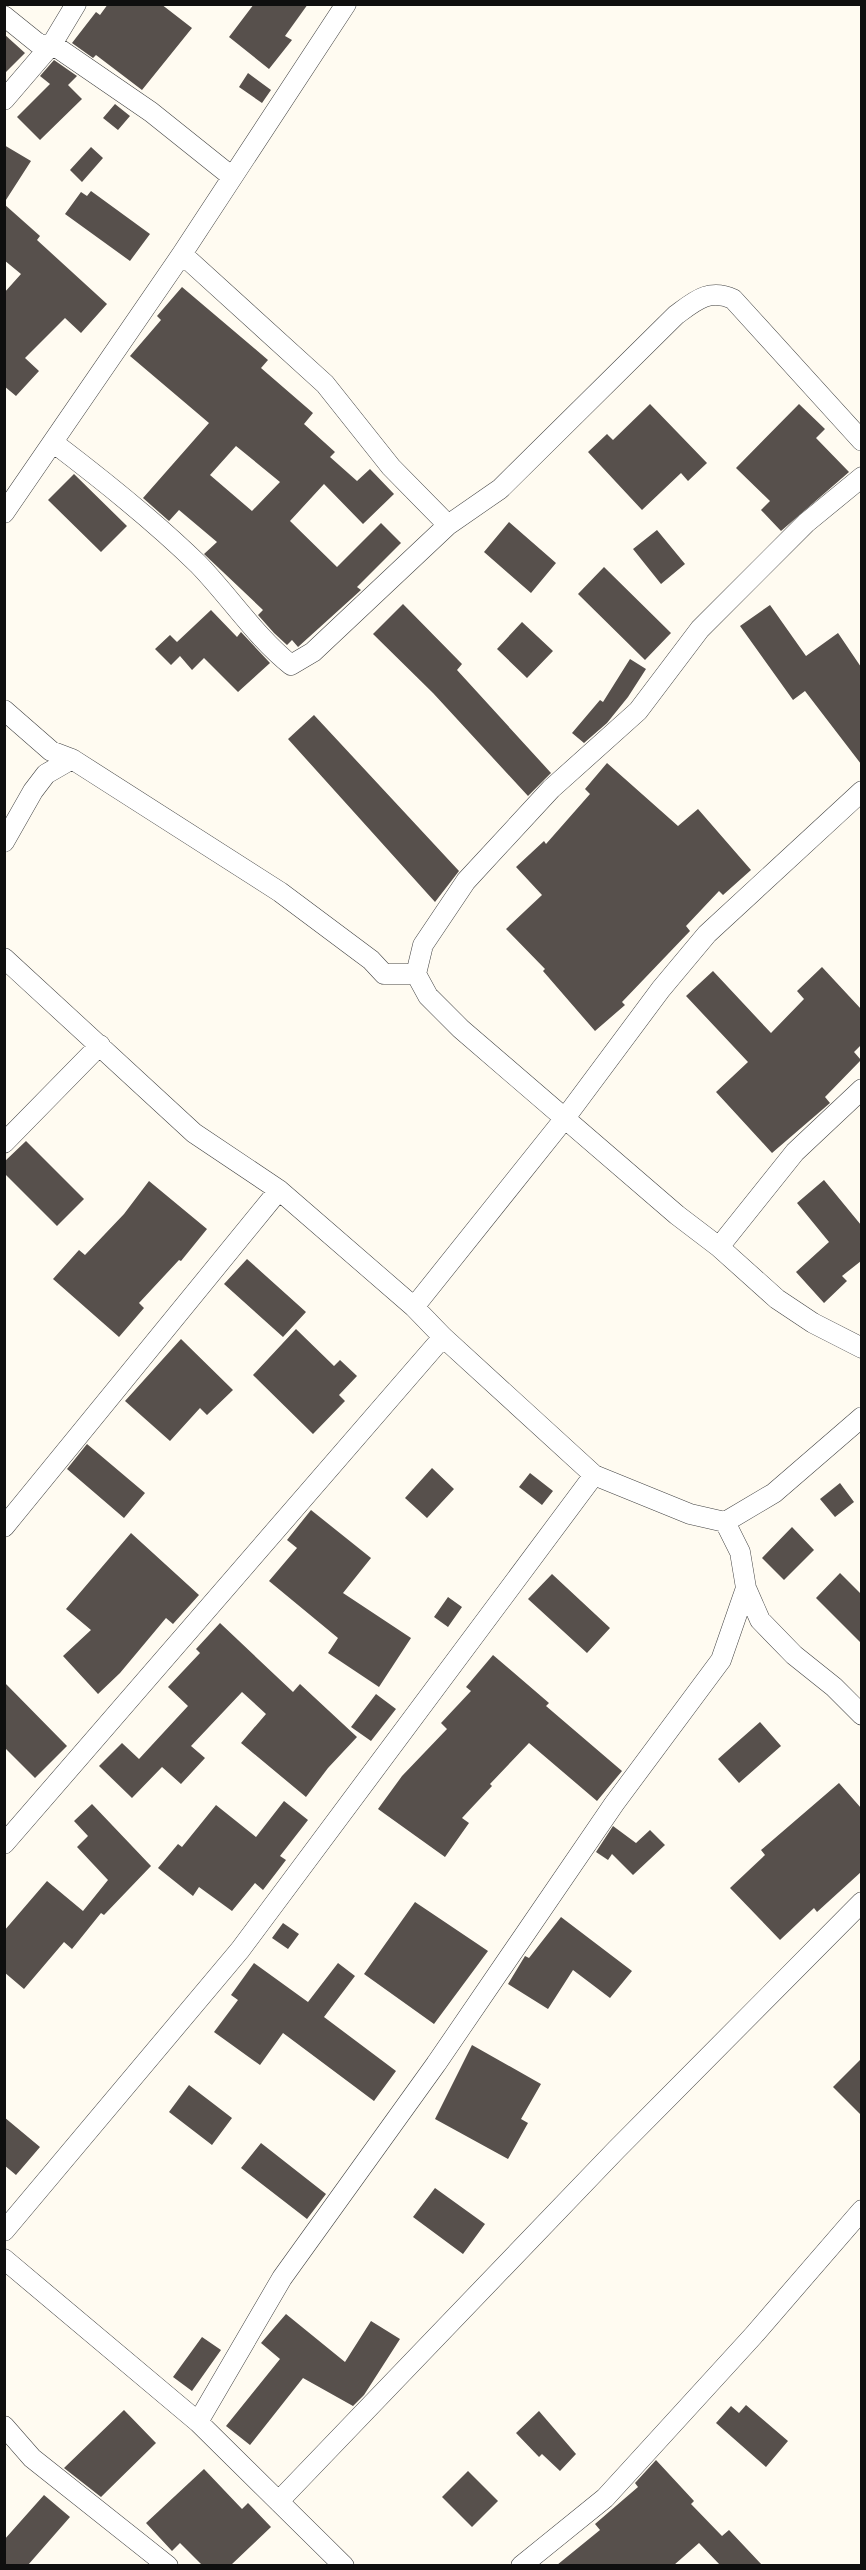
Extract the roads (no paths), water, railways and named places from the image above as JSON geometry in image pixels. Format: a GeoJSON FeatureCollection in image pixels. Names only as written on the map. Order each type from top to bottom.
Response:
{"type":"FeatureCollection","features":[{"type":"Feature","properties":{"kind":"street"},"geometry":{"type":"LineString","coordinates":[[4,100],[52,44],[76,4]]}},
{"type":"Feature","properties":{"kind":"street"},"geometry":{"type":"LineString","coordinates":[[4,513],[182,254],[231,176],[346,4]]}},
{"type":"Feature","properties":{"kind":"street"},"geometry":{"type":"LineString","coordinates":[[4,16],[40,45],[52,44],[151,112],[231,176]]}},
{"type":"Feature","properties":{"kind":"street"},"geometry":{"type":"LineString","coordinates":[[182,254],[325,384],[391,467],[448,525]]}},
{"type":"Feature","properties":{"kind":"street"},"geometry":{"type":"LineString","coordinates":[[54,443],[117,491],[199,565],[271,649],[291,665],[321,645],[448,525],[500,489],[676,315],[698,298],[712,293],[733,299],[861,441]]}},
{"type":"Feature","properties":{"kind":"street"},"geometry":{"type":"LineString","coordinates":[[861,477],[806,523],[700,629],[638,711],[550,789],[466,881],[423,945],[416,974],[428,996],[460,1029],[677,1215],[719,1247],[777,1299],[813,1323],[861,1348]]}},
{"type":"Feature","properties":{"kind":"street"},"geometry":{"type":"LineString","coordinates":[[4,710],[51,751],[72,759],[280,892],[371,960],[384,974],[416,974]]}},
{"type":"Feature","properties":{"kind":"street"},"geometry":{"type":"LineString","coordinates":[[4,842],[46,774],[72,759]]}},
{"type":"Feature","properties":{"kind":"street"},"geometry":{"type":"LineString","coordinates":[[414,1307],[565,1118],[661,989],[707,934],[861,791]]}},
{"type":"Feature","properties":{"kind":"street"},"geometry":{"type":"LineString","coordinates":[[4,958],[194,1132],[279,1190],[414,1307],[443,1337],[594,1475],[690,1514],[725,1522],[774,1493],[861,1417]]}},
{"type":"Feature","properties":{"kind":"street"},"geometry":{"type":"LineString","coordinates":[[4,1143],[100,1045]]}},
{"type":"Feature","properties":{"kind":"street"},"geometry":{"type":"LineString","coordinates":[[719,1247],[795,1152],[861,1089]]}},
{"type":"Feature","properties":{"kind":"street"},"geometry":{"type":"LineString","coordinates":[[4,1527],[279,1190]]}},
{"type":"Feature","properties":{"kind":"street"},"geometry":{"type":"LineString","coordinates":[[4,1845],[443,1337]]}},
{"type":"Feature","properties":{"kind":"street"},"geometry":{"type":"LineString","coordinates":[[4,2231],[240,1950],[594,1475]]}},
{"type":"Feature","properties":{"kind":"street"},"geometry":{"type":"LineString","coordinates":[[725,1522],[740,1552],[746,1588],[760,1620],[794,1655],[834,1687],[861,1714]]}},
{"type":"Feature","properties":{"kind":"street"},"geometry":{"type":"LineString","coordinates":[[198,2422],[282,2278],[436,2064],[614,1804],[721,1660],[746,1588]]}},
{"type":"Feature","properties":{"kind":"street"},"geometry":{"type":"LineString","coordinates":[[279,2501],[616,2150],[861,1902]]}},
{"type":"Feature","properties":{"kind":"street"},"geometry":{"type":"LineString","coordinates":[[521,2565],[605,2498],[753,2336],[861,2210]]}},
{"type":"Feature","properties":{"kind":"street"},"geometry":{"type":"LineString","coordinates":[[4,2259],[198,2422],[344,2565]]}},
{"type":"Feature","properties":{"kind":"street"},"geometry":{"type":"LineString","coordinates":[[4,2426],[32,2458],[168,2565]]}}]}
